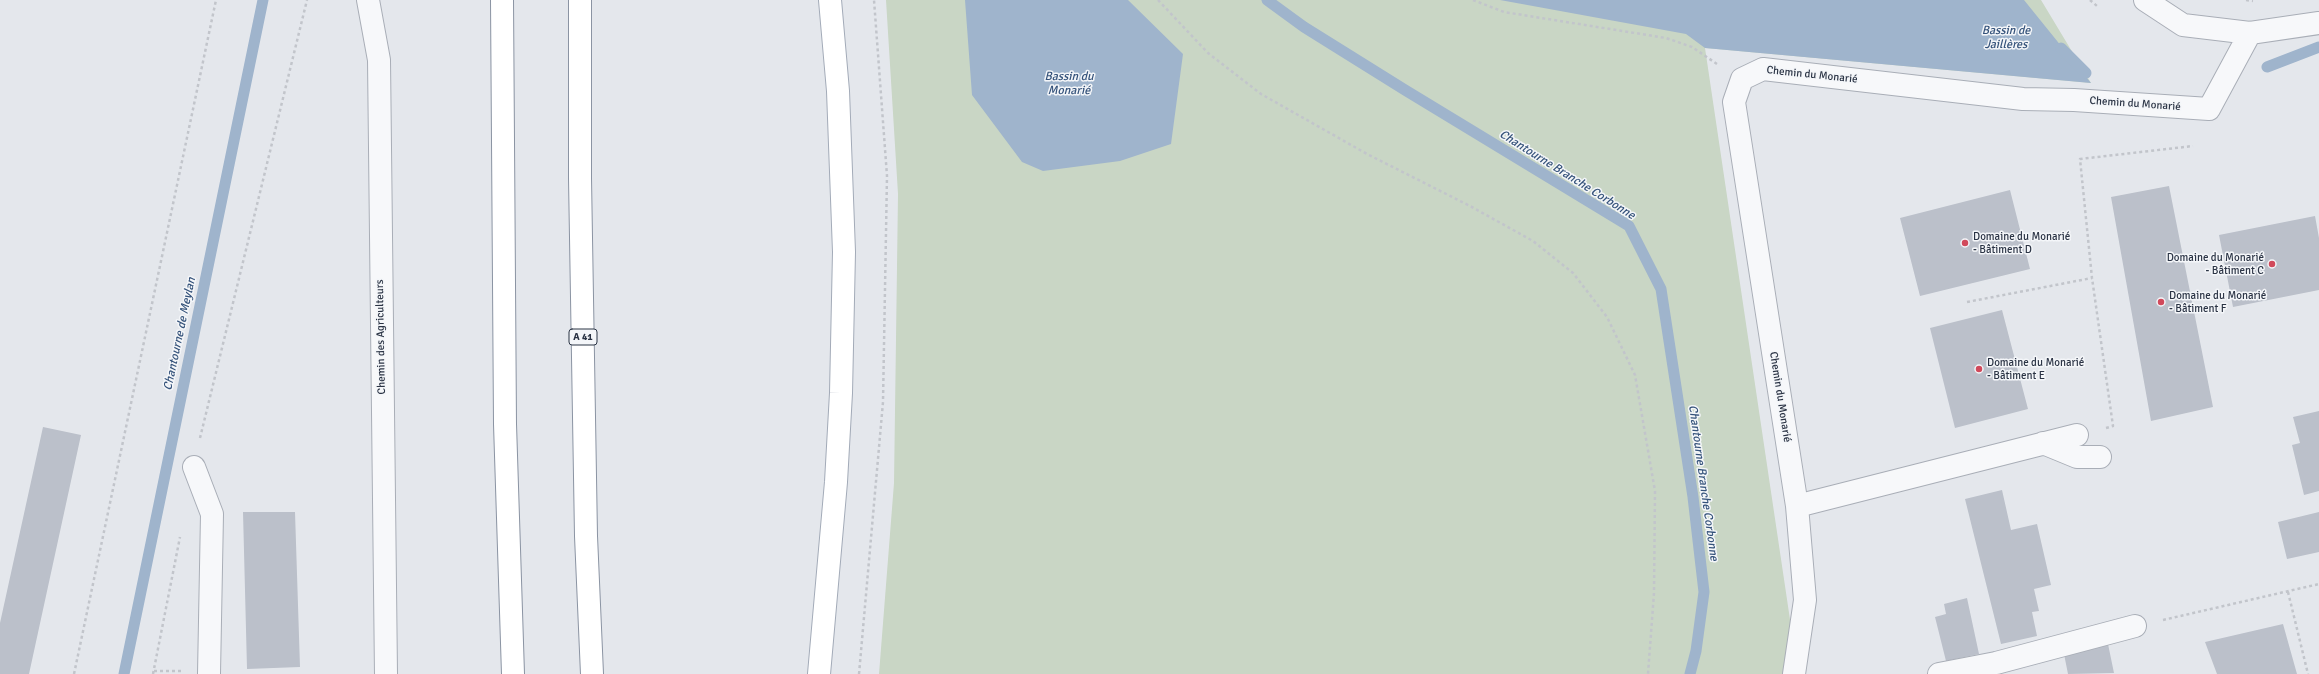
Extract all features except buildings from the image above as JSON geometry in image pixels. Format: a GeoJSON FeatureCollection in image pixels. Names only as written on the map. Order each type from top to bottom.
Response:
{"type":"FeatureCollection","features":[{"type":"Feature","properties":{"kind":"main road"},"geometry":{"type":"LineString","coordinates":[[502,0],[505,424],[513,674]]}},
{"type":"Feature","properties":{"kind":"main road"},"geometry":{"type":"LineString","coordinates":[[505,424],[515,0]]}},
{"type":"Feature","properties":{"kind":"main road","name":"A 41"},"geometry":{"type":"LineString","coordinates":[[580,0],[580,178],[586,536],[592,674]]}},
{"type":"Feature","properties":{"kind":"main road"},"geometry":{"type":"LineString","coordinates":[[819,674],[836,482],[841,393],[844,252],[838,91],[830,0]]}},
{"type":"Feature","properties":{"kind":"street","name":"Chemin des Agriculteurs"},"geometry":{"type":"LineString","coordinates":[[368,0],[378,60],[386,674]]}},
{"type":"Feature","properties":{"kind":"street"},"geometry":{"type":"LineString","coordinates":[[2146,0],[2183,25],[2250,33],[2319,23]]}},
{"type":"Feature","properties":{"kind":"street","name":"Chemin du Monarié"},"geometry":{"type":"LineString","coordinates":[[1794,674],[1805,600],[1797,506],[1734,102],[1742,80],[1763,69],[2023,99],[2074,100],[2209,110],[2250,33]]}},
{"type":"Feature","properties":{"kind":"street"},"geometry":{"type":"LineString","coordinates":[[1797,506],[2077,435]]}},
{"type":"Feature","properties":{"kind":"street"},"geometry":{"type":"LineString","coordinates":[[2043,444],[2077,457],[2100,457]]}},
{"type":"Feature","properties":{"kind":"street"},"geometry":{"type":"LineString","coordinates":[[194,467],[212,514],[209,674]]}},
{"type":"Feature","properties":{"kind":"street"},"geometry":{"type":"LineString","coordinates":[[1939,674],[1996,663],[2135,626]]}},
{"type":"Feature","properties":{"kind":"path"},"geometry":{"type":"LineString","coordinates":[[74,674],[216,0]]}},
{"type":"Feature","properties":{"kind":"path"},"geometry":{"type":"LineString","coordinates":[[194,467],[205,411],[306,0]]}},
{"type":"Feature","properties":{"kind":"path"},"geometry":{"type":"LineString","coordinates":[[859,674],[883,402],[886,176],[874,0]]}},
{"type":"Feature","properties":{"kind":"path"},"geometry":{"type":"LineString","coordinates":[[1158,0],[1208,53],[1261,94],[1368,154],[1470,206],[1533,241],[1573,274],[1607,317],[1635,375],[1655,491],[1654,593],[1648,674]]}},
{"type":"Feature","properties":{"kind":"path"},"geometry":{"type":"LineString","coordinates":[[1473,0],[1504,12],[1666,38],[1692,47],[1742,80]]}},
{"type":"Feature","properties":{"kind":"path"},"geometry":{"type":"LineString","coordinates":[[2090,0],[2097,6]]}},
{"type":"Feature","properties":{"kind":"path"},"geometry":{"type":"LineString","coordinates":[[2077,435],[2113,426],[2092,278],[2080,159],[2194,146]]}},
{"type":"Feature","properties":{"kind":"path"},"geometry":{"type":"LineString","coordinates":[[1967,302],[2092,278]]}},
{"type":"Feature","properties":{"kind":"path"},"geometry":{"type":"LineString","coordinates":[[153,674],[180,535]]}},
{"type":"Feature","properties":{"kind":"path"},"geometry":{"type":"LineString","coordinates":[[2135,626],[2319,584]]}},
{"type":"Feature","properties":{"kind":"path"},"geometry":{"type":"LineString","coordinates":[[2288,592],[2308,674]]}},
{"type":"Feature","properties":{"kind":"green space"},"geometry":{"type":"Polygon","coordinates":[[[886,0],[2041,0],[2091,83],[1705,48],[1792,633],[1784,674],[879,674],[894,483],[898,194],[886,0]]]}},
{"type":"Feature","properties":{"kind":"water","name":"Bassin du Monarié"},"geometry":{"type":"Polygon","coordinates":[[[965,0],[1128,0],[1183,54],[1171,144],[1120,161],[1043,171],[1022,162],[972,95],[965,0]]]}},
{"type":"Feature","properties":{"kind":"water","name":"Bassin de Jaillères"},"geometry":{"type":"Polygon","coordinates":[[[1500,0],[2024,0],[2091,83],[1705,48],[1686,34],[1500,0]]]}},
{"type":"Feature","properties":{"kind":"waterway","name":"Chantourne de Meylan"},"geometry":{"type":"LineString","coordinates":[[124,674],[263,0]]}},
{"type":"Feature","properties":{"kind":"waterway","name":"Chantourne Branche Corbonne"},"geometry":{"type":"LineString","coordinates":[[1267,0],[1304,27],[1629,226],[1661,289],[1693,497],[1704,592],[1696,651],[1690,674]]}},
{"type":"Feature","properties":{"kind":"waterway"},"geometry":{"type":"LineString","coordinates":[[2267,67],[2319,47]]}},
{"type":"Feature","properties":{"kind":"waterway"},"geometry":{"type":"LineString","coordinates":[[2061,48],[2086,73]]}},
{"type":"Feature","properties":{"kind":"place","name":"Domaine du Monarié - Bâtiment D"},"geometry":{"type":"Point","coordinates":[1965,243]}},
{"type":"Feature","properties":{"kind":"place","name":"Domaine du Monarié - Bâtiment C"},"geometry":{"type":"Point","coordinates":[2272,264]}},
{"type":"Feature","properties":{"kind":"place","name":"Domaine du Monarié - Bâtiment F"},"geometry":{"type":"Point","coordinates":[2161,302]}},
{"type":"Feature","properties":{"kind":"place","name":"Domaine du Monarié - Bâtiment E"},"geometry":{"type":"Point","coordinates":[1979,369]}}]}
